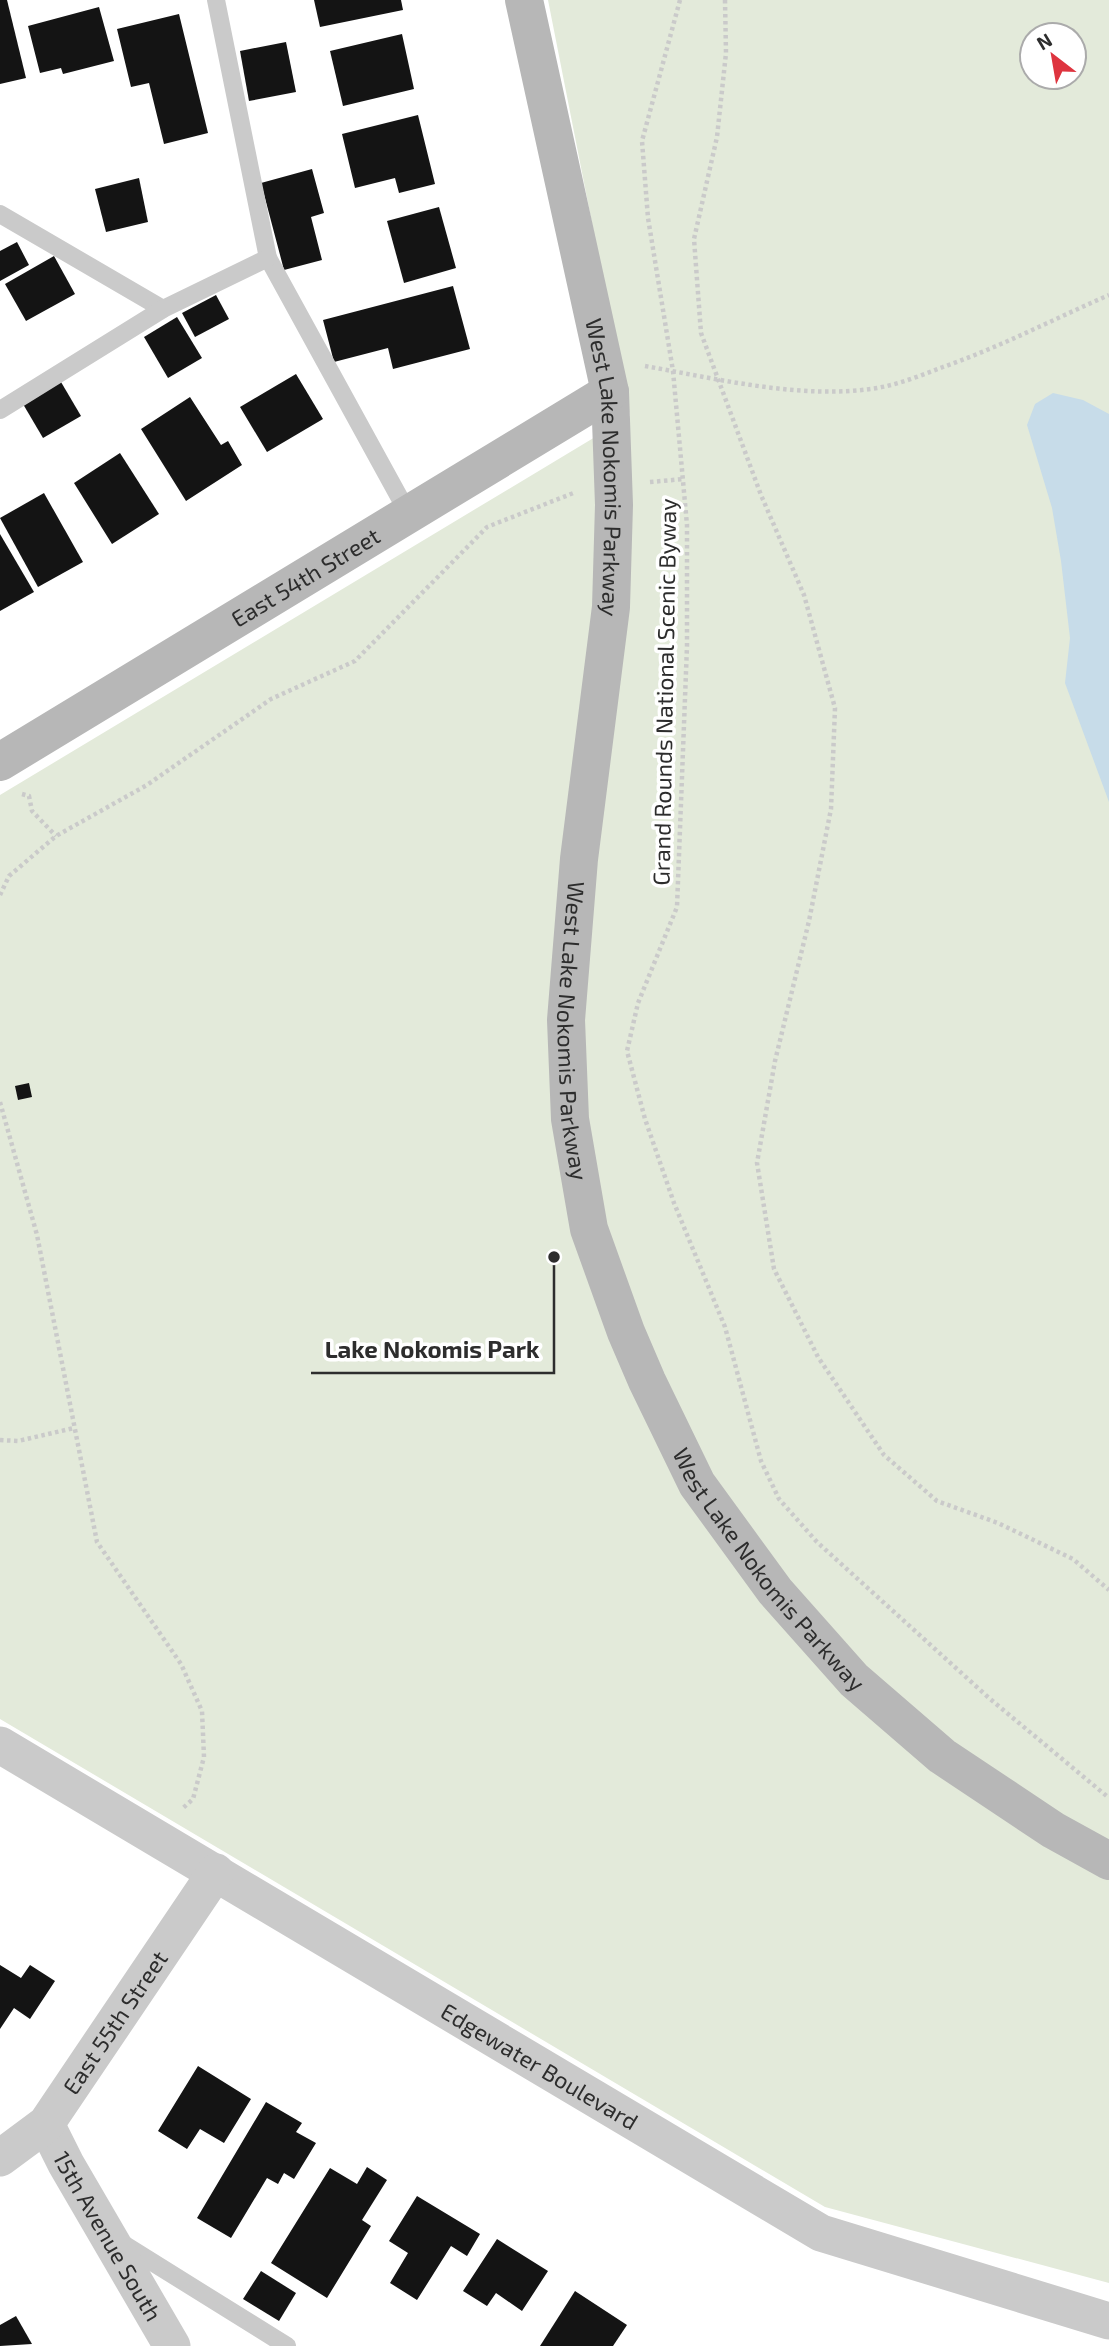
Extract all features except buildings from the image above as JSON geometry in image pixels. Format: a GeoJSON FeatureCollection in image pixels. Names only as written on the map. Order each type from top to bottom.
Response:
{"type":"FeatureCollection","features":[{"type":"Feature","properties":{"kind":"street","name":"West Lake Nokomis Parkway"},"geometry":{"type":"LineString","coordinates":[[524,0],[610,392],[613,487],[611,607],[579,859],[566,1020],[570,1119],[589,1229],[626,1332],[696,1484],[775,1591],[854,1680],[942,1756],[1053,1830],[1109,1861]]}},
{"type":"Feature","properties":{"kind":"street","name":"East 54th Street"},"geometry":{"type":"LineString","coordinates":[[9,778],[408,513],[610,392]]}},
{"type":"Feature","properties":{"kind":"street","name":"Edgewater Boulevard"},"geometry":{"type":"LineString","coordinates":[[0,1745],[821,2233],[1109,2321]]}},
{"type":"Feature","properties":{"kind":"street","name":"East 55th Street"},"geometry":{"type":"LineString","coordinates":[[0,2158],[46,2124],[216,1872]]}},
{"type":"Feature","properties":{"kind":"street","name":"15th Avenue South"},"geometry":{"type":"LineString","coordinates":[[46,2124],[66,2164],[172,2346]]}},
{"type":"Feature","properties":{"kind":"lane"},"geometry":{"type":"LineString","coordinates":[[216,0],[268,258],[408,513]]}},
{"type":"Feature","properties":{"kind":"lane"},"geometry":{"type":"LineString","coordinates":[[0,214],[163,309]]}},
{"type":"Feature","properties":{"kind":"lane"},"geometry":{"type":"LineString","coordinates":[[0,410],[163,309],[268,258]]}},
{"type":"Feature","properties":{"kind":"lane"},"geometry":{"type":"LineString","coordinates":[[108,2234],[287,2346]]}},
{"type":"Feature","properties":{"kind":"path","name":"Grand Rounds National Scenic Byway"},"geometry":{"type":"LineString","coordinates":[[680,0],[642,141],[648,218],[673,371],[687,525],[687,646],[677,907],[638,1003],[627,1051],[645,1119],[674,1203],[725,1327],[761,1461],[779,1499],[817,1542],[959,1671],[1109,1798]]}},
{"type":"Feature","properties":{"kind":"path"},"geometry":{"type":"LineString","coordinates":[[725,0],[726,53],[717,137],[694,239],[701,334],[761,495],[804,595],[835,708],[831,810],[809,921],[775,1061],[757,1163],[774,1269],[818,1357],[884,1455],[937,1501],[998,1524],[1073,1559],[1109,1590]]}},
{"type":"Feature","properties":{"kind":"path"},"geometry":{"type":"LineString","coordinates":[[641,365],[788,388],[877,388],[913,379],[962,361],[1109,295]]}},
{"type":"Feature","properties":{"kind":"path"},"geometry":{"type":"LineString","coordinates":[[0,895],[9,876],[56,836],[147,785],[271,699],[355,661],[487,527],[580,491],[684,479]]}},
{"type":"Feature","properties":{"kind":"path"},"geometry":{"type":"LineString","coordinates":[[9,778],[29,796],[32,811],[56,836]]}},
{"type":"Feature","properties":{"kind":"path"},"geometry":{"type":"LineString","coordinates":[[0,1102],[37,1235],[97,1542],[181,1664],[202,1711],[204,1757],[192,1799],[156,1837]]}},
{"type":"Feature","properties":{"kind":"path"},"geometry":{"type":"LineString","coordinates":[[0,1440],[18,1441],[74,1428]]}},
{"type":"Feature","properties":{"kind":"green space"},"geometry":{"type":"Polygon","coordinates":[[[548,0],[1109,0],[1109,2283],[825,2207],[0,1719],[0,795],[630,416],[548,0]]]}},
{"type":"Feature","properties":{"kind":"water"},"geometry":{"type":"Polygon","coordinates":[[[1053,393],[1083,400],[1109,414],[1109,802],[1065,683],[1070,638],[1061,561],[1052,508],[1027,425],[1035,404],[1053,393]]]}},
{"type":"Feature","properties":{"kind":"place","name":"Lake Nokomis Park"},"geometry":{"type":"Point","coordinates":[554,1257]}}]}
